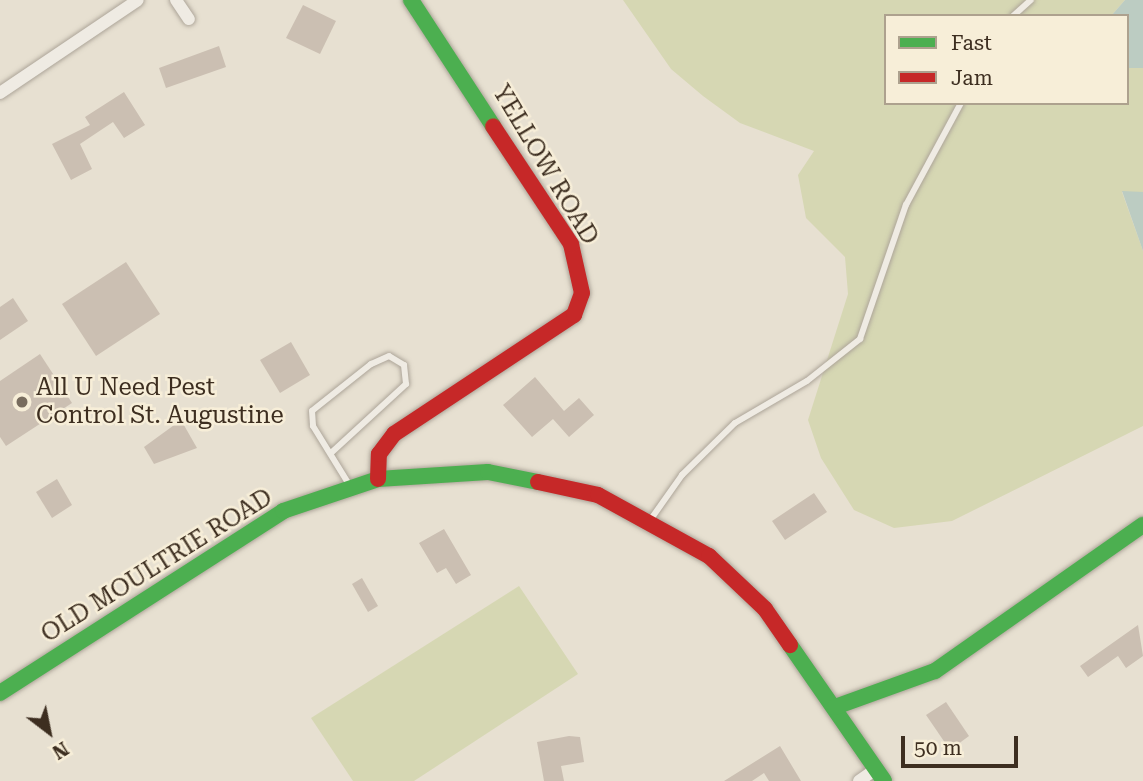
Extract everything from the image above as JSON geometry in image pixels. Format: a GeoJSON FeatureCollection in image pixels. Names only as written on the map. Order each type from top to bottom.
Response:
{"type":"FeatureCollection","features":[{"type":"Feature","properties":{"kind":"main road","name":"YELLOW ROAD"},"geometry":{"type":"LineString","coordinates":[[378,479],[379,454],[394,434],[546,336],[574,315],[582,293],[571,244],[411,0]]}},
{"type":"Feature","properties":{"kind":"main road","name":"OLD MOULTRIE ROAD"},"geometry":{"type":"LineString","coordinates":[[0,693],[247,530],[350,486],[378,479],[453,471],[524,476],[598,495],[650,519],[735,578],[835,707],[880,775]]}},
{"type":"Feature","properties":{"kind":"main road"},"geometry":{"type":"LineString","coordinates":[[835,707],[935,671],[1143,525]]}},
{"type":"Feature","properties":{"kind":"street"},"geometry":{"type":"LineString","coordinates":[[0,93],[138,0]]}},
{"type":"Feature","properties":{"kind":"street"},"geometry":{"type":"LineString","coordinates":[[176,0],[189,19]]}},
{"type":"Feature","properties":{"kind":"street"},"geometry":{"type":"LineString","coordinates":[[859,781],[880,775]]}},
{"type":"Feature","properties":{"kind":"lane"},"geometry":{"type":"LineString","coordinates":[[1015,14],[1031,0]]}},
{"type":"Feature","properties":{"kind":"lane"},"geometry":{"type":"LineString","coordinates":[[650,519],[681,475],[735,423],[807,382],[859,339],[910,195],[960,105]]}},
{"type":"Feature","properties":{"kind":"lane"},"geometry":{"type":"LineString","coordinates":[[331,453],[406,384],[404,365],[388,356],[371,364],[312,411],[313,426],[350,486]]}},
{"type":"Feature","properties":{"kind":"green space"},"geometry":{"type":"Polygon","coordinates":[[[623,0],[1125,0],[1113,14],[884,14],[884,105],[1129,105],[1129,68],[1143,68],[1143,192],[1122,192],[1143,251],[1143,426],[952,521],[894,528],[854,510],[821,458],[808,420],[848,294],[845,257],[806,218],[798,175],[814,151],[740,123],[671,69],[623,0]]]}},
{"type":"Feature","properties":{"kind":"green space"},"geometry":{"type":"Polygon","coordinates":[[[519,586],[578,674],[414,781],[353,781],[311,718],[519,586]]]}},
{"type":"Feature","properties":{"kind":"shaded area"},"geometry":{"type":"Polygon","coordinates":[[[1125,0],[1143,0],[1143,68],[1129,68],[1129,14],[1113,14],[1125,0]]]}},
{"type":"Feature","properties":{"kind":"shaded area"},"geometry":{"type":"Polygon","coordinates":[[[1122,191],[1143,192],[1143,251],[1122,191]]]}},
{"type":"Feature","properties":{"kind":"building"},"geometry":{"type":"Polygon","coordinates":[[[303,5],[336,21],[320,54],[286,38],[303,5]]]}},
{"type":"Feature","properties":{"kind":"building"},"geometry":{"type":"Polygon","coordinates":[[[219,46],[226,67],[166,88],[159,68],[219,46]]]}},
{"type":"Feature","properties":{"kind":"building"},"geometry":{"type":"Polygon","coordinates":[[[124,92],[145,125],[124,138],[113,122],[80,144],[92,169],[71,180],[52,144],[90,125],[85,117],[124,92]]]}},
{"type":"Feature","properties":{"kind":"building"},"geometry":{"type":"Polygon","coordinates":[[[126,262],[160,314],[96,356],[62,304],[126,262]]]}},
{"type":"Feature","properties":{"kind":"building"},"geometry":{"type":"Polygon","coordinates":[[[13,298],[28,321],[0,340],[0,307],[13,298]]]}},
{"type":"Feature","properties":{"kind":"building"},"geometry":{"type":"Polygon","coordinates":[[[291,342],[310,375],[280,393],[260,360],[291,342]]]}},
{"type":"Feature","properties":{"kind":"building"},"geometry":{"type":"Polygon","coordinates":[[[40,354],[72,403],[6,446],[0,437],[0,381],[40,354]]]}},
{"type":"Feature","properties":{"kind":"building"},"geometry":{"type":"Polygon","coordinates":[[[535,377],[564,411],[579,398],[594,415],[569,437],[553,419],[532,437],[503,405],[535,377]]]}},
{"type":"Feature","properties":{"kind":"building"},"geometry":{"type":"Polygon","coordinates":[[[181,420],[197,448],[154,464],[144,447],[181,420]]]}},
{"type":"Feature","properties":{"kind":"building"},"geometry":{"type":"Polygon","coordinates":[[[57,479],[72,505],[52,518],[36,492],[57,479]]]}},
{"type":"Feature","properties":{"kind":"building"},"geometry":{"type":"Polygon","coordinates":[[[814,493],[827,512],[785,540],[772,521],[814,493]]]}},
{"type":"Feature","properties":{"kind":"building"},"geometry":{"type":"Polygon","coordinates":[[[444,529],[471,575],[456,584],[446,568],[437,573],[419,543],[444,529]]]}},
{"type":"Feature","properties":{"kind":"building"},"geometry":{"type":"Polygon","coordinates":[[[362,578],[378,606],[368,612],[352,584],[362,578]]]}},
{"type":"Feature","properties":{"kind":"building"},"geometry":{"type":"Polygon","coordinates":[[[1138,625],[1143,656],[1126,668],[1118,656],[1088,677],[1080,666],[1138,625]]]}},
{"type":"Feature","properties":{"kind":"building"},"geometry":{"type":"Polygon","coordinates":[[[946,702],[969,736],[950,750],[926,715],[946,702]]]}},
{"type":"Feature","properties":{"kind":"building"},"geometry":{"type":"Polygon","coordinates":[[[569,736],[580,737],[584,762],[561,766],[564,781],[544,781],[537,742],[569,736]]]}},
{"type":"Feature","properties":{"kind":"building"},"geometry":{"type":"Polygon","coordinates":[[[780,746],[801,781],[769,781],[764,773],[752,781],[724,781],[780,746]]]}},
{"type":"Feature","properties":{"kind":"traffic: fast"},"geometry":{"type":"LineString","coordinates":[[411,0],[493,126]]}},
{"type":"Feature","properties":{"kind":"traffic: fast"},"geometry":{"type":"LineString","coordinates":[[0,693],[283,511],[378,479],[488,472],[538,482]]}},
{"type":"Feature","properties":{"kind":"traffic: fast"},"geometry":{"type":"LineString","coordinates":[[835,707],[935,671],[1143,525]]}},
{"type":"Feature","properties":{"kind":"traffic: fast"},"geometry":{"type":"LineString","coordinates":[[790,645],[884,781]]}},
{"type":"Feature","properties":{"kind":"traffic: jam"},"geometry":{"type":"LineString","coordinates":[[378,479],[379,454],[394,434],[574,315],[582,293],[571,244],[493,126]]}},
{"type":"Feature","properties":{"kind":"traffic: jam"},"geometry":{"type":"LineString","coordinates":[[538,482],[598,495],[709,556],[765,609],[790,645]]}},
{"type":"Feature","properties":{"kind":"place","name":"All U Need Pest Control St. Augustine"},"geometry":{"type":"Point","coordinates":[22,402]}}]}
